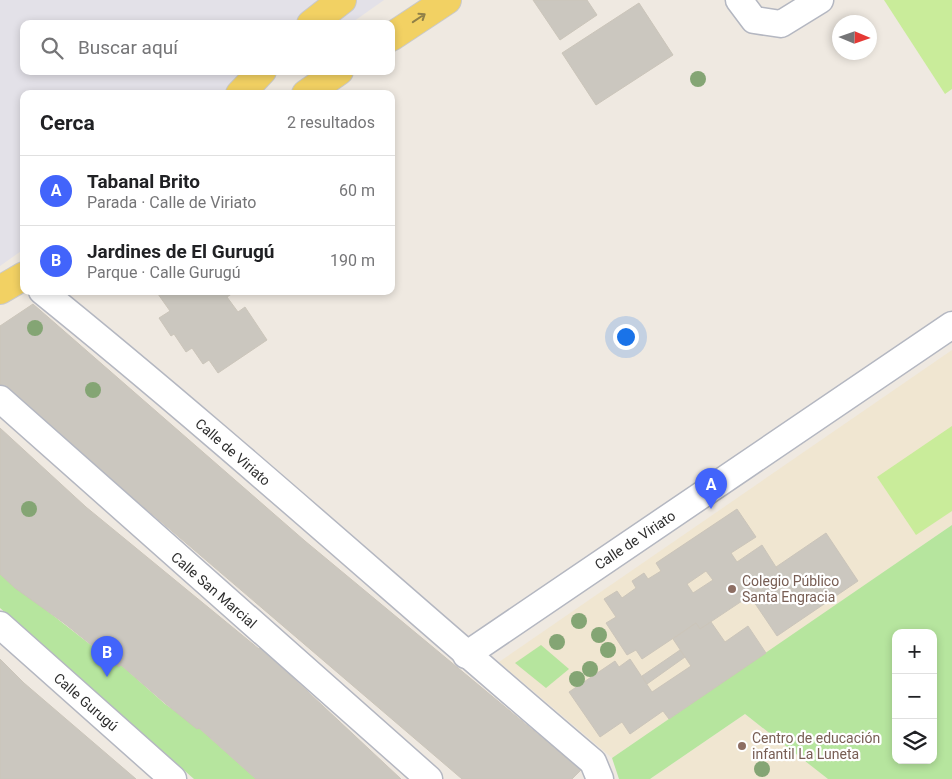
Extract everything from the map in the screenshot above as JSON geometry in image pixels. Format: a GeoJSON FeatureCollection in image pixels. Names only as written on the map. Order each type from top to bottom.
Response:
{"type":"FeatureCollection","features":[{"type":"Feature","properties":{"kind":"main road"},"geometry":{"type":"LineString","coordinates":[[316,20],[342,0]]}},
{"type":"Feature","properties":{"kind":"main road"},"geometry":{"type":"LineString","coordinates":[[395,34],[447,0]]}},
{"type":"Feature","properties":{"kind":"main road"},"geometry":{"type":"LineString","coordinates":[[244,90],[258,75]]}},
{"type":"Feature","properties":{"kind":"main road"},"geometry":{"type":"LineString","coordinates":[[312,90],[334,75]]}},
{"type":"Feature","properties":{"kind":"main road"},"geometry":{"type":"LineString","coordinates":[[0,290],[20,278]]}},
{"type":"Feature","properties":{"kind":"street"},"geometry":{"type":"LineString","coordinates":[[739,0],[754,20],[781,24],[820,0]]}},
{"type":"Feature","properties":{"kind":"street","name":"Calle de Viriato"},"geometry":{"type":"LineString","coordinates":[[47,295],[222,442],[466,655],[593,762],[600,779]]}},
{"type":"Feature","properties":{"kind":"street","name":"Calle de Viriato"},"geometry":{"type":"LineString","coordinates":[[466,655],[952,325]]}},
{"type":"Feature","properties":{"kind":"street","name":"Calle San Marcial"},"geometry":{"type":"LineString","coordinates":[[0,400],[429,779]]}},
{"type":"Feature","properties":{"kind":"street","name":"Calle Gurugú"},"geometry":{"type":"LineString","coordinates":[[0,625],[173,779]]}},
{"type":"Feature","properties":{"kind":"shaded area"},"geometry":{"type":"Polygon","coordinates":[[[0,0],[384,0],[356,20],[20,20],[20,75],[275,75],[254,90],[20,90],[20,252],[0,266],[0,0]]]}},
{"type":"Feature","properties":{"kind":"shaded area","name":"Colegio Público Santa Engracia"},"geometry":{"type":"Polygon","coordinates":[[[952,350],[952,525],[612,758],[499,662],[952,350]]]}},
{"type":"Feature","properties":{"kind":"shaded area","name":"Centro de educación infantil La Luneta"},"geometry":{"type":"Polygon","coordinates":[[[745,714],[828,779],[650,779],[745,714]]]}},
{"type":"Feature","properties":{"kind":"green space"},"geometry":{"type":"Polygon","coordinates":[[[884,0],[952,0],[952,89],[945,94],[884,0]]]}},
{"type":"Feature","properties":{"kind":"green space"},"geometry":{"type":"Polygon","coordinates":[[[952,426],[952,511],[916,535],[877,477],[952,426]]]}},
{"type":"Feature","properties":{"kind":"green space"},"geometry":{"type":"Polygon","coordinates":[[[952,525],[952,779],[828,779],[745,714],[650,779],[619,779],[612,758],[952,525]]]}},
{"type":"Feature","properties":{"kind":"green space"},"geometry":{"type":"Polygon","coordinates":[[[0,574],[119,667],[121,665],[165,704],[199,728],[256,779],[194,779],[0,608],[0,574]]]}},
{"type":"Feature","properties":{"kind":"green space"},"geometry":{"type":"Polygon","coordinates":[[[541,645],[569,669],[546,688],[515,663],[541,645]]]}},
{"type":"Feature","properties":{"kind":"building"},"geometry":{"type":"Polygon","coordinates":[[[533,0],[587,0],[597,15],[560,40],[533,0]]]}},
{"type":"Feature","properties":{"kind":"building"},"geometry":{"type":"Polygon","coordinates":[[[639,3],[673,55],[596,105],[562,53],[639,3]]]}},
{"type":"Feature","properties":{"kind":"building"},"geometry":{"type":"Polygon","coordinates":[[[159,295],[230,295],[227,297],[238,312],[245,307],[267,340],[218,373],[209,360],[203,364],[192,348],[186,352],[174,334],[171,336],[159,318],[170,311],[159,295]]]}},
{"type":"Feature","properties":{"kind":"building"},"geometry":{"type":"Polygon","coordinates":[[[33,304],[305,541],[581,770],[572,779],[462,779],[0,384],[0,326],[33,304]]]}},
{"type":"Feature","properties":{"kind":"building"},"geometry":{"type":"Polygon","coordinates":[[[0,428],[86,507],[259,649],[260,647],[401,779],[256,779],[199,728],[197,729],[166,704],[121,665],[119,667],[64,623],[15,588],[0,574],[0,428]]]}},
{"type":"Feature","properties":{"kind":"building"},"geometry":{"type":"Polygon","coordinates":[[[737,509],[756,537],[731,553],[737,562],[762,545],[781,575],[700,629],[696,623],[642,659],[636,650],[627,655],[606,623],[616,617],[604,599],[617,591],[622,598],[636,588],[632,581],[644,573],[648,579],[661,571],[656,563],[737,509]],[[706,571],[687,584],[693,593],[713,580],[706,571]]]}},
{"type":"Feature","properties":{"kind":"building"},"geometry":{"type":"Polygon","coordinates":[[[826,533],[858,581],[777,636],[750,596],[781,575],[776,567],[826,533]]]}},
{"type":"Feature","properties":{"kind":"building"},"geometry":{"type":"Polygon","coordinates":[[[711,622],[725,642],[748,626],[766,653],[669,719],[663,711],[630,734],[622,722],[600,737],[569,692],[615,661],[619,667],[630,659],[652,692],[691,666],[673,639],[696,623],[700,629],[711,622]]]}},
{"type":"Feature","properties":{"kind":"building"},"geometry":{"type":"Polygon","coordinates":[[[680,650],[685,657],[647,684],[642,676],[680,650]]]}},
{"type":"Feature","properties":{"kind":"building"},"geometry":{"type":"Polygon","coordinates":[[[0,659],[24,683],[136,779],[0,779],[0,659]]]}},
{"type":"Feature","properties":{"kind":"place","name":"Tabanal Brito"},"geometry":{"type":"Point","coordinates":[711,509]}},
{"type":"Feature","properties":{"kind":"place","name":"Colegio Público Santa Engracia"},"geometry":{"type":"Point","coordinates":[732,589]}},
{"type":"Feature","properties":{"kind":"place","name":"Jardines de El Gurugú"},"geometry":{"type":"Point","coordinates":[107,677]}},
{"type":"Feature","properties":{"kind":"place","name":"Centro de educación infantil La Luneta"},"geometry":{"type":"Point","coordinates":[742,746]}}]}
